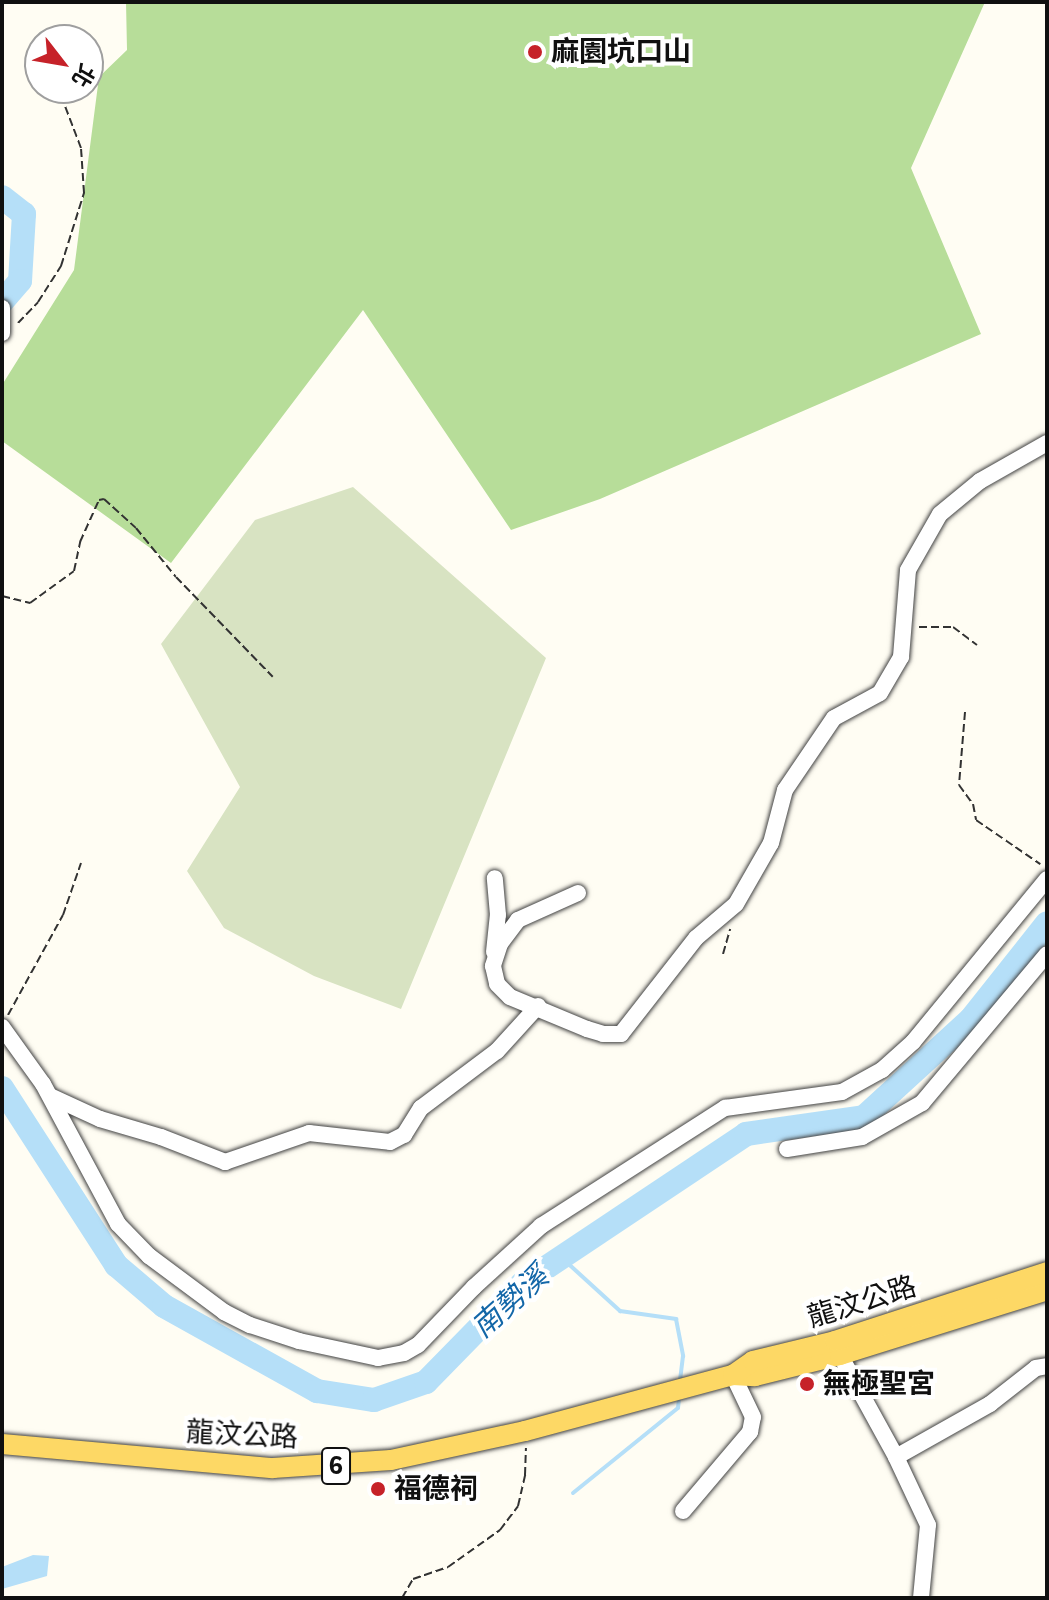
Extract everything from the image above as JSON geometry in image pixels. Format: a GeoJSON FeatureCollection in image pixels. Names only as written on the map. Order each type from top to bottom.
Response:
{"type":"FeatureCollection","features":[{"type":"Feature","properties":{"kind":"main road","name":"龍汶公路"},"geometry":{"type":"LineString","coordinates":[[838,1348],[1047,1272]]}},
{"type":"Feature","properties":{"kind":"main road","name":"龍汶公路"},"geometry":{"type":"LineString","coordinates":[[838,1348],[1047,1290]]}},
{"type":"Feature","properties":{"kind":"main road","name":"6"},"geometry":{"type":"LineString","coordinates":[[733,1375],[755,1376],[838,1348]]}},
{"type":"Feature","properties":{"kind":"main road","name":"龍汶公路"},"geometry":{"type":"LineString","coordinates":[[2,1444],[273,1468],[323,1467],[391,1460],[525,1431],[733,1375]]}},
{"type":"Feature","properties":{"kind":"lane"},"geometry":{"type":"LineString","coordinates":[[495,878],[498,915],[493,966],[502,991],[603,1034],[621,1034],[696,938],[736,904],[771,843],[785,790],[834,718],[880,693],[901,657],[908,570],[940,514],[980,481],[1047,443]]}},
{"type":"Feature","properties":{"kind":"lane"},"geometry":{"type":"LineString","coordinates":[[2,1027],[49,1096],[118,1224],[149,1256],[224,1312],[299,1341],[378,1358],[404,1353],[418,1345],[474,1287],[541,1226],[725,1108],[842,1092],[882,1070],[913,1042],[1047,879]]}},
{"type":"Feature","properties":{"kind":"lane"},"geometry":{"type":"LineString","coordinates":[[493,966],[500,944],[518,920],[578,893]]}},
{"type":"Feature","properties":{"kind":"lane"},"geometry":{"type":"LineString","coordinates":[[787,1149],[862,1137],[922,1103],[1047,954]]}},
{"type":"Feature","properties":{"kind":"lane"},"geometry":{"type":"LineString","coordinates":[[49,1096],[100,1119],[161,1137],[225,1162],[309,1133],[390,1142],[404,1135],[421,1108],[497,1051],[538,1006]]}},
{"type":"Feature","properties":{"kind":"lane"},"geometry":{"type":"LineString","coordinates":[[838,1348],[928,1525],[921,1598]]}},
{"type":"Feature","properties":{"kind":"lane"},"geometry":{"type":"LineString","coordinates":[[896,1457],[990,1404],[1036,1368],[1047,1366]]}},
{"type":"Feature","properties":{"kind":"lane"},"geometry":{"type":"LineString","coordinates":[[683,1511],[750,1432],[753,1417],[733,1375]]}},
{"type":"Feature","properties":{"kind":"path"},"geometry":{"type":"LineString","coordinates":[[3,323],[25,318],[38,302],[61,266],[77,223],[84,176],[81,148],[65,106]]}},
{"type":"Feature","properties":{"kind":"path"},"geometry":{"type":"LineString","coordinates":[[2,596],[30,603],[74,571],[80,542],[99,500],[104,499],[136,528],[176,577],[273,677]]}},
{"type":"Feature","properties":{"kind":"path"},"geometry":{"type":"LineString","coordinates":[[902,627],[953,627],[977,645]]}},
{"type":"Feature","properties":{"kind":"path"},"geometry":{"type":"LineString","coordinates":[[965,712],[959,785],[973,804],[976,820],[1047,869]]}},
{"type":"Feature","properties":{"kind":"path"},"geometry":{"type":"LineString","coordinates":[[2,1027],[63,915],[81,863]]}},
{"type":"Feature","properties":{"kind":"path"},"geometry":{"type":"LineString","coordinates":[[402,1598],[413,1579],[448,1567],[500,1530],[518,1506],[525,1475],[525,1431]]}},
{"type":"Feature","properties":{"kind":"green space"},"geometry":{"type":"Polygon","coordinates":[[[126,2],[985,2],[911,168],[981,334],[600,499],[511,530],[363,310],[171,563],[2,441],[2,385],[74,270],[96,104],[104,104],[104,72],[127,50],[126,2]]]}},
{"type":"Feature","properties":{"kind":"green space"},"geometry":{"type":"Polygon","coordinates":[[[353,487],[546,658],[401,1009],[314,976],[224,928],[187,871],[240,787],[161,644],[255,520],[353,487]]]}},
{"type":"Feature","properties":{"kind":"water"},"geometry":{"type":"Polygon","coordinates":[[[33,1555],[49,1556],[47,1576],[2,1589],[2,1567],[33,1555]]]}},
{"type":"Feature","properties":{"kind":"waterway"},"geometry":{"type":"LineString","coordinates":[[2,197],[24,214],[20,281],[2,302]]}},
{"type":"Feature","properties":{"kind":"waterway","name":"南勢溪"},"geometry":{"type":"LineString","coordinates":[[2,1088],[116,1265],[164,1306],[317,1391],[374,1400],[426,1382],[523,1283],[746,1134],[864,1117],[971,1019],[1047,923]]}},
{"type":"Feature","properties":{"kind":"waterway"},"geometry":{"type":"LineString","coordinates":[[562,1258],[620,1311],[676,1319],[683,1356],[680,1381]]}},
{"type":"Feature","properties":{"kind":"waterway"},"geometry":{"type":"LineString","coordinates":[[573,1493],[678,1408],[679,1398]]}},
{"type":"Feature","properties":{"kind":"place","name":"麻園坑口山"},"geometry":{"type":"Point","coordinates":[535,52]}},
{"type":"Feature","properties":{"kind":"place","name":"無極聖宮"},"geometry":{"type":"Point","coordinates":[807,1384]}},
{"type":"Feature","properties":{"kind":"place","name":"福德祠"},"geometry":{"type":"Point","coordinates":[378,1489]}}]}
